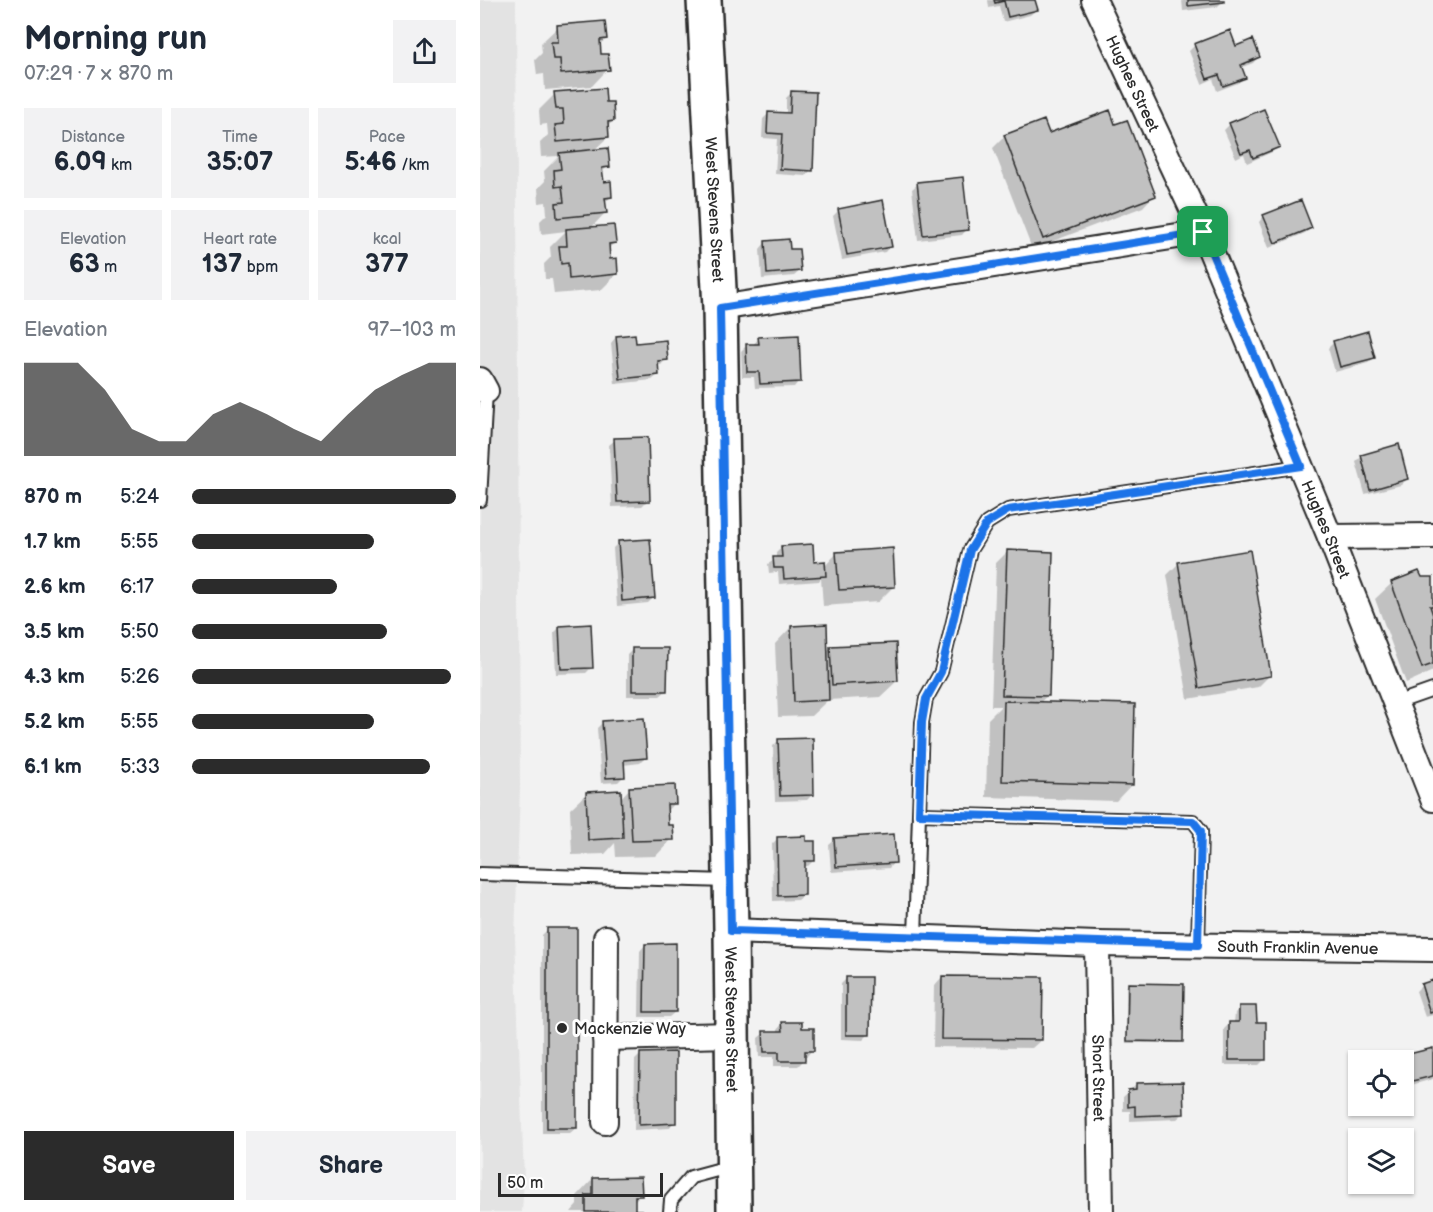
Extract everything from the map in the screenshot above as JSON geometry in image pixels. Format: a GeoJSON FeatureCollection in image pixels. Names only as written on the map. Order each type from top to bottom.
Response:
{"type":"FeatureCollection","features":[{"type":"Feature","properties":{"kind":"street","name":"West Stevens Street"},"geometry":{"type":"LineString","coordinates":[[704,0],[720,308],[734,1212]]}},
{"type":"Feature","properties":{"kind":"street","name":"Hughes Street"},"geometry":{"type":"LineString","coordinates":[[1094,0],[1203,232],[1330,537],[1433,799]]}},
{"type":"Feature","properties":{"kind":"street"},"geometry":{"type":"LineString","coordinates":[[720,308],[1203,232]]}},
{"type":"Feature","properties":{"kind":"street"},"geometry":{"type":"LineString","coordinates":[[1330,537],[1433,536]]}},
{"type":"Feature","properties":{"kind":"street","name":"South Franklin Avenue"},"geometry":{"type":"LineString","coordinates":[[731,931],[1097,944],[1433,949]]}},
{"type":"Feature","properties":{"kind":"street"},"geometry":{"type":"LineString","coordinates":[[605,1122],[606,938]]}},
{"type":"Feature","properties":{"kind":"street","name":"Short Street"},"geometry":{"type":"LineString","coordinates":[[1097,944],[1101,1212]]}},
{"type":"Feature","properties":{"kind":"street"},"geometry":{"type":"LineString","coordinates":[[605,1038],[732,1035]]}},
{"type":"Feature","properties":{"kind":"lane"},"geometry":{"type":"LineString","coordinates":[[480,500],[483,386]]}},
{"type":"Feature","properties":{"kind":"lane"},"geometry":{"type":"LineString","coordinates":[[915,937],[922,722],[926,699],[941,672],[970,550],[987,523],[1008,510],[1301,466]]}},
{"type":"Feature","properties":{"kind":"lane"},"geometry":{"type":"LineString","coordinates":[[1396,704],[1433,690]]}},
{"type":"Feature","properties":{"kind":"lane"},"geometry":{"type":"LineString","coordinates":[[919,814],[1193,821],[1201,831],[1198,945]]}},
{"type":"Feature","properties":{"kind":"lane"},"geometry":{"type":"LineString","coordinates":[[480,874],[729,881]]}},
{"type":"Feature","properties":{"kind":"lane"},"geometry":{"type":"LineString","coordinates":[[670,1212],[671,1200],[691,1177],[733,1166]]}},
{"type":"Feature","properties":{"kind":"shaded area"},"geometry":{"type":"Polygon","coordinates":[[[480,0],[516,0],[520,788],[515,938],[524,1178],[522,1212],[480,1212],[480,0]]]}},
{"type":"Feature","properties":{"kind":"building"},"geometry":{"type":"Polygon","coordinates":[[[994,0],[1035,0],[1038,10],[1008,17],[1004,1],[995,3],[994,0]]]}},
{"type":"Feature","properties":{"kind":"building"},"geometry":{"type":"Polygon","coordinates":[[[1188,0],[1224,0],[1224,2],[1188,6],[1188,0]]]}},
{"type":"Feature","properties":{"kind":"building"},"geometry":{"type":"Polygon","coordinates":[[[605,21],[607,39],[600,40],[601,54],[608,54],[610,70],[561,74],[560,59],[553,59],[551,42],[558,42],[557,25],[605,21]]]}},
{"type":"Feature","properties":{"kind":"building"},"geometry":{"type":"Polygon","coordinates":[[[1230,30],[1236,46],[1253,39],[1260,57],[1241,65],[1246,78],[1223,86],[1219,75],[1207,79],[1194,44],[1230,30]]]}},
{"type":"Feature","properties":{"kind":"building"},"geometry":{"type":"Polygon","coordinates":[[[605,88],[606,102],[613,102],[614,121],[608,122],[609,137],[557,142],[555,125],[564,124],[563,109],[556,109],[554,92],[605,88]]]}},
{"type":"Feature","properties":{"kind":"building"},"geometry":{"type":"Polygon","coordinates":[[[791,91],[816,92],[813,171],[780,169],[782,134],[767,133],[768,112],[790,113],[791,91]]]}},
{"type":"Feature","properties":{"kind":"building"},"geometry":{"type":"Polygon","coordinates":[[[1264,109],[1280,147],[1253,158],[1250,150],[1241,153],[1229,123],[1264,109]]]}},
{"type":"Feature","properties":{"kind":"building"},"geometry":{"type":"Polygon","coordinates":[[[1110,110],[1115,124],[1127,120],[1156,196],[1043,239],[1004,135],[1044,120],[1049,133],[1110,110]]]}},
{"type":"Feature","properties":{"kind":"building"},"geometry":{"type":"Polygon","coordinates":[[[608,148],[610,167],[602,168],[604,182],[611,181],[612,197],[605,198],[607,213],[557,218],[556,203],[564,202],[562,186],[555,187],[554,170],[561,169],[559,153],[608,148]]]}},
{"type":"Feature","properties":{"kind":"building"},"geometry":{"type":"Polygon","coordinates":[[[963,177],[969,230],[923,235],[917,182],[963,177]]]}},
{"type":"Feature","properties":{"kind":"building"},"geometry":{"type":"Polygon","coordinates":[[[883,200],[892,247],[847,255],[838,209],[883,200]]]}},
{"type":"Feature","properties":{"kind":"building"},"geometry":{"type":"Polygon","coordinates":[[[1301,200],[1312,228],[1275,243],[1263,215],[1301,200]]]}},
{"type":"Feature","properties":{"kind":"building"},"geometry":{"type":"Polygon","coordinates":[[[614,225],[616,243],[609,244],[610,259],[617,258],[618,274],[569,279],[568,263],[561,264],[559,246],[567,246],[566,229],[614,225]]]}},
{"type":"Feature","properties":{"kind":"building"},"geometry":{"type":"Polygon","coordinates":[[[789,239],[790,249],[799,249],[801,271],[767,274],[765,241],[789,239]]]}},
{"type":"Feature","properties":{"kind":"building"},"geometry":{"type":"Polygon","coordinates":[[[1368,331],[1375,358],[1340,367],[1333,341],[1368,331]]]}},
{"type":"Feature","properties":{"kind":"building"},"geometry":{"type":"Polygon","coordinates":[[[635,334],[636,343],[666,340],[668,360],[658,361],[659,375],[620,379],[616,336],[635,334]]]}},
{"type":"Feature","properties":{"kind":"building"},"geometry":{"type":"Polygon","coordinates":[[[799,335],[801,382],[760,384],[759,372],[747,372],[746,344],[759,344],[758,337],[799,335]]]}},
{"type":"Feature","properties":{"kind":"building"},"geometry":{"type":"Polygon","coordinates":[[[648,437],[650,501],[617,502],[614,438],[648,437]]]}},
{"type":"Feature","properties":{"kind":"building"},"geometry":{"type":"Polygon","coordinates":[[[1399,444],[1408,479],[1370,490],[1361,455],[1399,444]]]}},
{"type":"Feature","properties":{"kind":"building"},"geometry":{"type":"Polygon","coordinates":[[[650,539],[655,598],[622,601],[618,541],[650,539]]]}},
{"type":"Feature","properties":{"kind":"building"},"geometry":{"type":"Polygon","coordinates":[[[813,544],[814,562],[825,561],[826,576],[784,579],[783,568],[774,568],[773,557],[782,557],[781,546],[813,544]]]}},
{"type":"Feature","properties":{"kind":"building"},"geometry":{"type":"Polygon","coordinates":[[[893,548],[895,587],[839,590],[836,552],[893,548]]]}},
{"type":"Feature","properties":{"kind":"building"},"geometry":{"type":"Polygon","coordinates":[[[1007,550],[1053,552],[1049,696],[1002,695],[1007,550]]]}},
{"type":"Feature","properties":{"kind":"building"},"geometry":{"type":"Polygon","coordinates":[[[1250,550],[1271,676],[1199,688],[1178,562],[1250,550]]]}},
{"type":"Feature","properties":{"kind":"building"},"geometry":{"type":"Polygon","coordinates":[[[1419,571],[1422,577],[1433,577],[1433,606],[1430,606],[1433,615],[1433,664],[1422,668],[1391,582],[1419,571]]]}},
{"type":"Feature","properties":{"kind":"building"},"geometry":{"type":"Polygon","coordinates":[[[591,624],[593,668],[561,669],[559,626],[591,624]]]}},
{"type":"Feature","properties":{"kind":"building"},"geometry":{"type":"Polygon","coordinates":[[[827,624],[829,700],[794,702],[791,626],[827,624]]]}},
{"type":"Feature","properties":{"kind":"building"},"geometry":{"type":"Polygon","coordinates":[[[896,643],[898,681],[832,685],[830,646],[896,643]]]}},
{"type":"Feature","properties":{"kind":"building"},"geometry":{"type":"Polygon","coordinates":[[[632,648],[668,648],[667,691],[632,691],[632,648]]]}},
{"type":"Feature","properties":{"kind":"building"},"geometry":{"type":"Polygon","coordinates":[[[1004,701],[1135,704],[1133,785],[1002,781],[1004,701]]]}},
{"type":"Feature","properties":{"kind":"building"},"geometry":{"type":"Polygon","coordinates":[[[644,718],[647,758],[624,760],[625,777],[606,778],[602,721],[644,718]]]}},
{"type":"Feature","properties":{"kind":"building"},"geometry":{"type":"Polygon","coordinates":[[[813,738],[814,795],[780,796],[778,739],[813,738]]]}},
{"type":"Feature","properties":{"kind":"building"},"geometry":{"type":"Polygon","coordinates":[[[675,785],[676,804],[667,804],[668,825],[673,825],[674,840],[632,841],[629,787],[675,785]]]}},
{"type":"Feature","properties":{"kind":"building"},"geometry":{"type":"Polygon","coordinates":[[[621,790],[623,838],[588,840],[586,792],[621,790]]]}},
{"type":"Feature","properties":{"kind":"building"},"geometry":{"type":"Polygon","coordinates":[[[894,834],[896,863],[836,867],[834,838],[894,834]]]}},
{"type":"Feature","properties":{"kind":"building"},"geometry":{"type":"Polygon","coordinates":[[[806,836],[806,841],[815,841],[815,861],[805,861],[805,895],[778,896],[777,837],[806,836]]]}},
{"type":"Feature","properties":{"kind":"building","name":"Mackenzie Way"},"geometry":{"type":"Polygon","coordinates":[[[547,928],[577,928],[577,1128],[547,1128],[547,928]]]}},
{"type":"Feature","properties":{"kind":"building"},"geometry":{"type":"Polygon","coordinates":[[[676,943],[676,1012],[644,1012],[645,944],[676,943]]]}},
{"type":"Feature","properties":{"kind":"building"},"geometry":{"type":"Polygon","coordinates":[[[942,976],[1043,977],[1042,1040],[941,1039],[942,976]]]}},
{"type":"Feature","properties":{"kind":"building"},"geometry":{"type":"Polygon","coordinates":[[[846,977],[871,977],[870,1035],[846,1035],[846,977]]]}},
{"type":"Feature","properties":{"kind":"building"},"geometry":{"type":"Polygon","coordinates":[[[1433,980],[1433,1012],[1430,1013],[1421,984],[1433,980]]]}},
{"type":"Feature","properties":{"kind":"building"},"geometry":{"type":"Polygon","coordinates":[[[1128,983],[1184,984],[1183,1042],[1127,1041],[1128,983]]]}},
{"type":"Feature","properties":{"kind":"building"},"geometry":{"type":"Polygon","coordinates":[[[1239,1006],[1256,1006],[1257,1022],[1266,1022],[1266,1060],[1229,1060],[1229,1022],[1239,1022],[1239,1006]]]}},
{"type":"Feature","properties":{"kind":"building"},"geometry":{"type":"Polygon","coordinates":[[[782,1022],[802,1022],[802,1028],[814,1028],[814,1051],[805,1051],[805,1061],[779,1061],[779,1052],[764,1052],[763,1031],[783,1031],[782,1022]]]}},
{"type":"Feature","properties":{"kind":"building"},"geometry":{"type":"Polygon","coordinates":[[[1433,1048],[1433,1076],[1414,1081],[1414,1053],[1433,1048]]]}},
{"type":"Feature","properties":{"kind":"building"},"geometry":{"type":"Polygon","coordinates":[[[676,1052],[676,1123],[639,1125],[640,1053],[676,1052]]]}},
{"type":"Feature","properties":{"kind":"building"},"geometry":{"type":"Polygon","coordinates":[[[1183,1082],[1184,1114],[1135,1116],[1135,1106],[1128,1107],[1128,1090],[1136,1089],[1136,1083],[1183,1082]]]}},
{"type":"Feature","properties":{"kind":"building"},"geometry":{"type":"Polygon","coordinates":[[[641,1177],[642,1196],[635,1196],[635,1210],[642,1210],[642,1212],[586,1212],[586,1195],[593,1195],[593,1178],[641,1177]]]}},
{"type":"Feature","properties":{"kind":"place","name":"Mackenzie Way"},"geometry":{"type":"Point","coordinates":[562,1028]}},
{"type":"Feature","properties":{"kind":"route"},"geometry":{"type":"LineString","coordinates":[[1203,232],[1301,466],[1008,510],[987,523],[970,550],[941,672],[926,699],[922,722],[919,814],[1193,821],[1201,831],[1198,945],[1097,944],[731,931],[720,308],[1203,232]]}}]}
